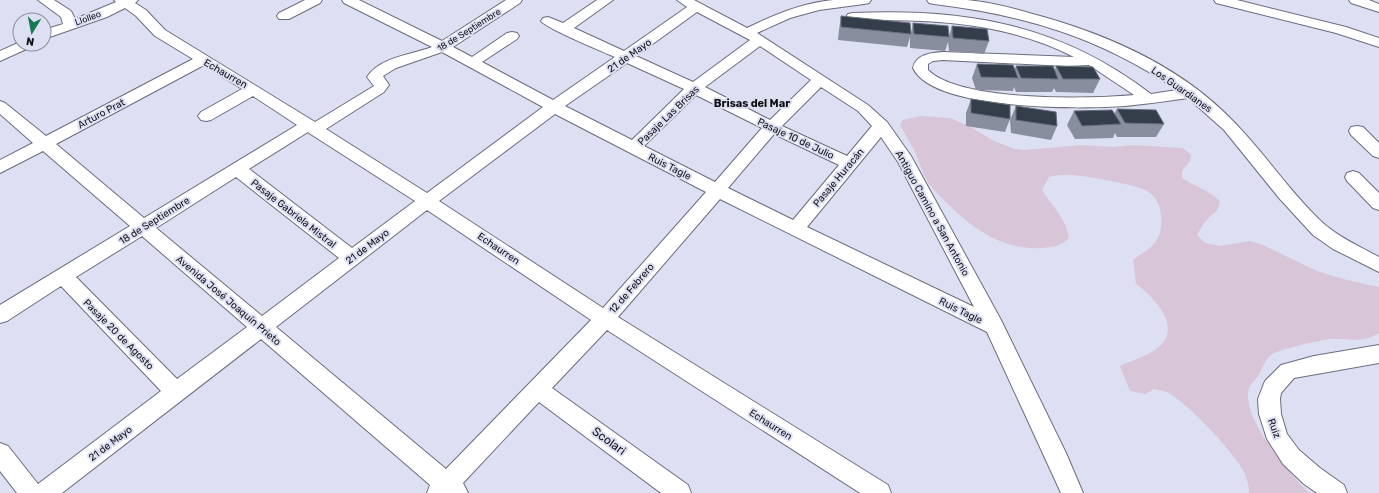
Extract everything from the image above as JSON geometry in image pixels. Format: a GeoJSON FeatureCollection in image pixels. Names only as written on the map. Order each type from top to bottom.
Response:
{"type":"FeatureCollection","features":[{"type":"Feature","properties":{"kind":"street"},"geometry":{"type":"LineString","coordinates":[[45,0],[68,17],[70,25]]}},
{"type":"Feature","properties":{"kind":"street"},"geometry":{"type":"LineString","coordinates":[[284,16],[315,0]]}},
{"type":"Feature","properties":{"kind":"street","name":"Ruis Tagle"},"geometry":{"type":"LineString","coordinates":[[349,0],[443,47],[554,107],[717,190],[994,326]]}},
{"type":"Feature","properties":{"kind":"street","name":"18 de Septiembre"},"geometry":{"type":"LineString","coordinates":[[0,315],[237,169],[379,89],[382,85],[374,78],[384,69],[399,62],[443,47],[515,0]]}},
{"type":"Feature","properties":{"kind":"street"},"geometry":{"type":"LineString","coordinates":[[562,29],[606,0]]}},
{"type":"Feature","properties":{"kind":"street"},"geometry":{"type":"LineString","coordinates":[[753,37],[790,13],[818,6],[864,0]]}},
{"type":"Feature","properties":{"kind":"street","name":"Los Guardianes"},"geometry":{"type":"LineString","coordinates":[[934,0],[1006,11],[1064,27],[1101,42],[1156,70],[1190,93],[1226,123],[1319,230],[1339,244],[1379,265]]}},
{"type":"Feature","properties":{"kind":"street"},"geometry":{"type":"LineString","coordinates":[[1221,0],[1341,30],[1379,43]]}},
{"type":"Feature","properties":{"kind":"street"},"geometry":{"type":"LineString","coordinates":[[1356,0],[1379,8]]}},
{"type":"Feature","properties":{"kind":"street","name":"Llolleo"},"geometry":{"type":"LineString","coordinates":[[52,33],[102,14],[126,1]]}},
{"type":"Feature","properties":{"kind":"street","name":"Echaurren"},"geometry":{"type":"LineString","coordinates":[[126,1],[141,13],[160,33],[253,89],[428,200],[605,319],[880,493]]}},
{"type":"Feature","properties":{"kind":"street","name":"Antiguo Camino a San Antonio"},"geometry":{"type":"LineString","coordinates":[[690,4],[753,37],[820,79],[862,108],[881,126],[905,160],[994,326],[1058,460],[1072,493]]}},
{"type":"Feature","properties":{"kind":"street","name":"21 de Mayo"},"geometry":{"type":"LineString","coordinates":[[44,493],[428,200],[554,107],[627,57],[690,4]]}},
{"type":"Feature","properties":{"kind":"street"},"geometry":{"type":"LineString","coordinates":[[853,17],[915,16],[955,20],[986,25],[1048,40],[1091,61],[1120,78],[1148,99]]}},
{"type":"Feature","properties":{"kind":"street","name":"Pasaje 10 de Julio"},"geometry":{"type":"LineString","coordinates":[[548,21],[562,29],[694,88],[849,163]]}},
{"type":"Feature","properties":{"kind":"street"},"geometry":{"type":"LineString","coordinates":[[472,63],[512,36]]}},
{"type":"Feature","properties":{"kind":"street","name":"Pasaje Las Brisas"},"geometry":{"type":"LineString","coordinates":[[634,147],[694,88],[753,37]]}},
{"type":"Feature","properties":{"kind":"street"},"geometry":{"type":"LineString","coordinates":[[0,57],[12,51]]}},
{"type":"Feature","properties":{"kind":"street"},"geometry":{"type":"LineString","coordinates":[[1091,61],[1066,62],[943,56],[924,60],[921,62],[920,68],[927,78],[941,85],[961,92],[985,97],[1078,102],[1148,99],[1190,93]]}},
{"type":"Feature","properties":{"kind":"street","name":"Arturo Prat"},"geometry":{"type":"LineString","coordinates":[[0,167],[203,60]]}},
{"type":"Feature","properties":{"kind":"street","name":"12 de Febrero"},"geometry":{"type":"LineString","coordinates":[[447,490],[537,389],[605,319],[772,127],[820,79]]}},
{"type":"Feature","properties":{"kind":"street"},"geometry":{"type":"LineString","coordinates":[[206,116],[253,89]]}},
{"type":"Feature","properties":{"kind":"street","name":"Avenida José Joaquín Prieto"},"geometry":{"type":"LineString","coordinates":[[0,106],[261,327],[447,490]]}},
{"type":"Feature","properties":{"kind":"street","name":"Pasaje Huracán"},"geometry":{"type":"LineString","coordinates":[[796,228],[881,126]]}},
{"type":"Feature","properties":{"kind":"street"},"geometry":{"type":"LineString","coordinates":[[1357,130],[1379,152]]}},
{"type":"Feature","properties":{"kind":"street","name":"Pasaje Gabriela Mistral"},"geometry":{"type":"LineString","coordinates":[[237,169],[352,258]]}},
{"type":"Feature","properties":{"kind":"street"},"geometry":{"type":"LineString","coordinates":[[1353,177],[1379,204]]}},
{"type":"Feature","properties":{"kind":"street","name":"Pasaje 20 de Agosto"},"geometry":{"type":"LineString","coordinates":[[63,276],[176,392]]}},
{"type":"Feature","properties":{"kind":"street","name":"Ruiz"},"geometry":{"type":"LineString","coordinates":[[1336,493],[1312,476],[1291,457],[1278,439],[1270,414],[1269,399],[1272,388],[1288,371],[1314,364],[1379,354]]}},
{"type":"Feature","properties":{"kind":"street","name":"Scolari"},"geometry":{"type":"LineString","coordinates":[[537,389],[680,493]]}},
{"type":"Feature","properties":{"kind":"street"},"geometry":{"type":"LineString","coordinates":[[0,453],[30,493]]}},
{"type":"Feature","properties":{"kind":"shaded area"},"geometry":{"type":"Polygon","coordinates":[[[920,116],[950,118],[969,126],[994,141],[1015,149],[1025,150],[1081,145],[1113,147],[1133,145],[1183,148],[1191,155],[1190,161],[1182,171],[1182,178],[1211,194],[1220,201],[1217,210],[1205,222],[1197,235],[1205,243],[1220,246],[1250,241],[1263,245],[1317,271],[1347,280],[1379,287],[1379,333],[1366,339],[1329,339],[1282,350],[1271,355],[1267,359],[1249,388],[1248,400],[1252,414],[1259,429],[1279,459],[1309,493],[1249,493],[1246,477],[1239,463],[1221,441],[1187,407],[1169,393],[1164,391],[1154,389],[1145,394],[1130,391],[1120,366],[1159,347],[1166,339],[1168,330],[1167,321],[1163,312],[1150,296],[1136,284],[1133,260],[1154,244],[1160,232],[1160,211],[1158,204],[1151,194],[1134,186],[1087,177],[1062,175],[1049,177],[1042,190],[1062,218],[1069,238],[1060,245],[1041,248],[1028,248],[1004,243],[972,225],[953,209],[929,184],[914,150],[900,125],[903,120],[920,116]]]}},
{"type":"Feature","properties":{"kind":"building"},"geometry":{"type":"Polygon","coordinates":[[[841,16],[910,23],[911,34],[841,27],[841,16]]]}},
{"type":"Feature","properties":{"kind":"building"},"geometry":{"type":"Polygon","coordinates":[[[913,23],[948,26],[949,37],[914,34],[913,23]]]}},
{"type":"Feature","properties":{"kind":"building"},"geometry":{"type":"Polygon","coordinates":[[[952,26],[987,29],[989,41],[953,38],[952,26]]]}},
{"type":"Feature","properties":{"kind":"building"},"geometry":{"type":"Polygon","coordinates":[[[977,64],[1013,65],[1018,78],[981,77],[977,64]]]}},
{"type":"Feature","properties":{"kind":"building"},"geometry":{"type":"Polygon","coordinates":[[[1016,66],[1053,66],[1058,79],[1021,78],[1016,66]]]}},
{"type":"Feature","properties":{"kind":"building"},"geometry":{"type":"Polygon","coordinates":[[[1056,66],[1093,67],[1100,79],[1063,79],[1056,66]]]}},
{"type":"Feature","properties":{"kind":"building"},"geometry":{"type":"Polygon","coordinates":[[[971,99],[1010,105],[1010,119],[971,113],[971,99]]]}},
{"type":"Feature","properties":{"kind":"building"},"geometry":{"type":"Polygon","coordinates":[[[1016,106],[1056,112],[1057,126],[1016,120],[1016,106]]]}},
{"type":"Feature","properties":{"kind":"building"},"geometry":{"type":"Polygon","coordinates":[[[1117,109],[1156,110],[1164,124],[1125,123],[1117,109]]]}},
{"type":"Feature","properties":{"kind":"building"},"geometry":{"type":"Polygon","coordinates":[[[1112,110],[1121,124],[1082,126],[1074,111],[1112,110]]]}},
{"type":"Feature","properties":{"kind":"district","name":"Brisas del Mar"},"geometry":{"type":"Point","coordinates":[752,103]}}]}
